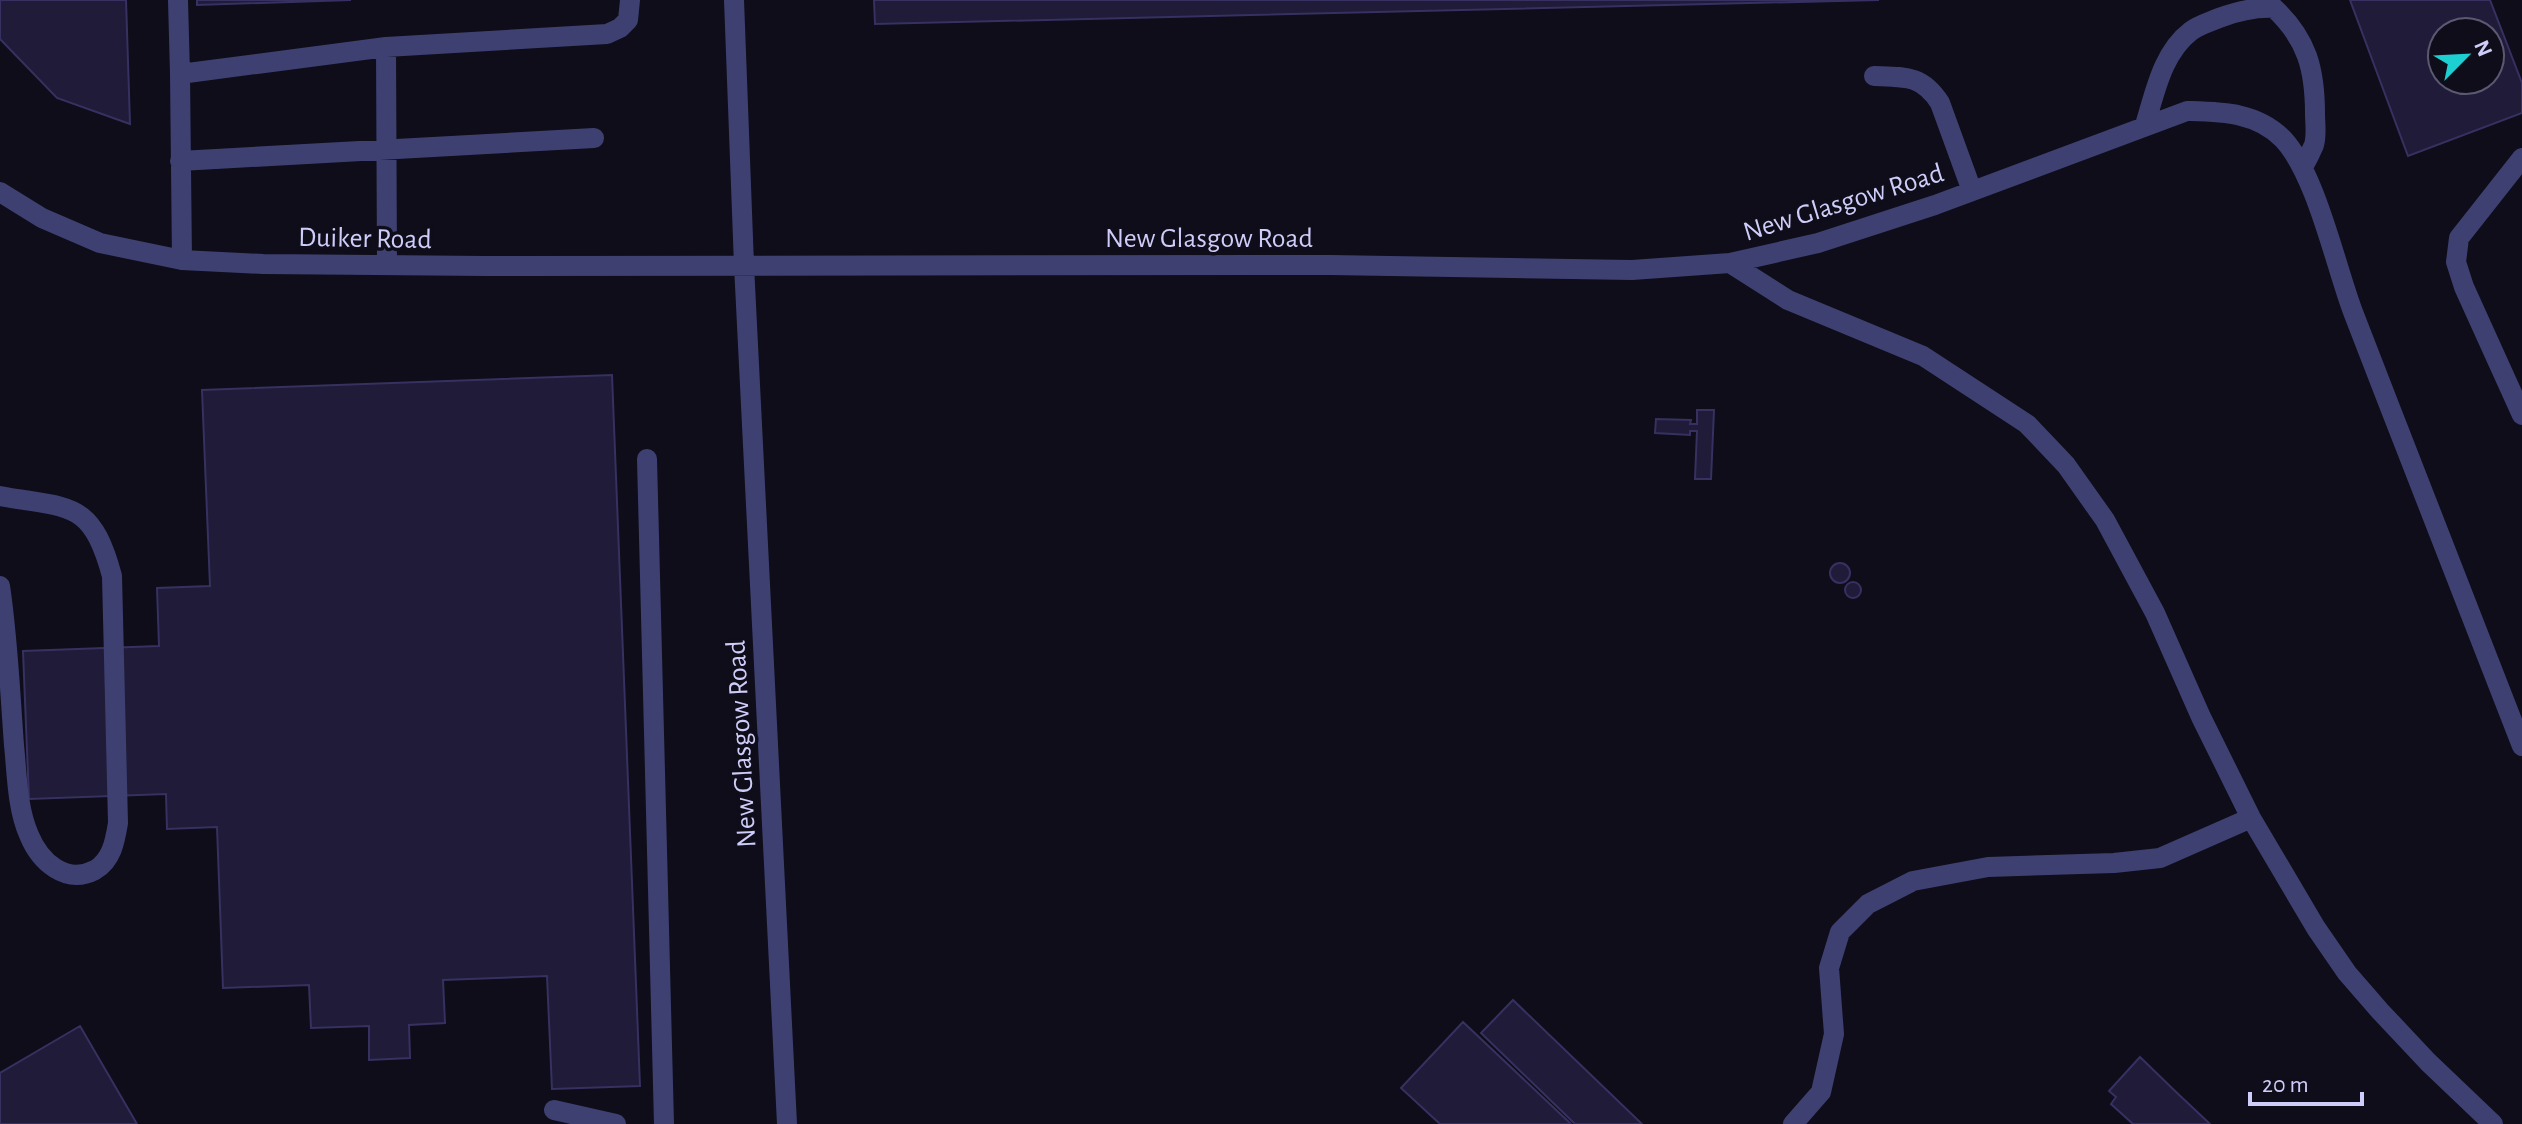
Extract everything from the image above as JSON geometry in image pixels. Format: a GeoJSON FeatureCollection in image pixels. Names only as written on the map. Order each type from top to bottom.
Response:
{"type":"FeatureCollection","features":[{"type":"Feature","properties":{"kind":"street"},"geometry":{"type":"LineString","coordinates":[[178,0],[182,260]]}},
{"type":"Feature","properties":{"kind":"street"},"geometry":{"type":"LineString","coordinates":[[180,74],[386,47],[607,34],[628,20],[630,0]]}},
{"type":"Feature","properties":{"kind":"street","name":"New Glasgow Road"},"geometry":{"type":"LineString","coordinates":[[734,0],[744,265],[787,1124]]}},
{"type":"Feature","properties":{"kind":"street"},"geometry":{"type":"LineString","coordinates":[[2145,125],[2166,63],[2176,45],[2193,30],[2233,13],[2258,7],[2274,8],[2291,24],[2310,64],[2315,100],[2315,142],[2303,167]]}},
{"type":"Feature","properties":{"kind":"street"},"geometry":{"type":"LineString","coordinates":[[386,47],[387,265]]}},
{"type":"Feature","properties":{"kind":"street"},"geometry":{"type":"LineString","coordinates":[[1874,76],[1911,77],[1932,91],[1940,103],[1972,191]]}},
{"type":"Feature","properties":{"kind":"street","name":"New Glasgow Road"},"geometry":{"type":"LineString","coordinates":[[744,265],[1330,265],[1632,270],[1730,263],[1818,243],[1972,191],[2187,111],[2252,117],[2282,138],[2303,167],[2352,308],[2522,746]]}},
{"type":"Feature","properties":{"kind":"street"},"geometry":{"type":"LineString","coordinates":[[180,161],[594,138]]}},
{"type":"Feature","properties":{"kind":"street"},"geometry":{"type":"LineString","coordinates":[[2522,158],[2459,238],[2456,262],[2464,287],[2522,415]]}},
{"type":"Feature","properties":{"kind":"street","name":"Duiker Road"},"geometry":{"type":"LineString","coordinates":[[0,192],[42,218],[100,243],[182,260],[387,265],[744,265]]}},
{"type":"Feature","properties":{"kind":"street"},"geometry":{"type":"LineString","coordinates":[[1730,263],[1788,300],[1923,356],[2027,424],[2056,455],[2105,520],[2155,613],[2201,717],[2251,818],[2316,928],[2347,973],[2428,1062],[2493,1124]]}},
{"type":"Feature","properties":{"kind":"street"},"geometry":{"type":"LineString","coordinates":[[647,459],[664,1124]]}},
{"type":"Feature","properties":{"kind":"street"},"geometry":{"type":"LineString","coordinates":[[0,496],[70,509],[85,517],[105,550],[112,576],[118,823],[115,842],[105,864],[85,875],[64,875],[44,859],[29,835],[18,791],[0,586]]}},
{"type":"Feature","properties":{"kind":"street"},"geometry":{"type":"LineString","coordinates":[[1793,1124],[1821,1092],[1834,1034],[1829,968],[1840,932],[1868,904],[1913,881],[1988,867],[2114,863],[2160,858],[2251,818]]}},
{"type":"Feature","properties":{"kind":"street"},"geometry":{"type":"LineString","coordinates":[[554,1110],[616,1124]]}},
{"type":"Feature","properties":{"kind":"building"},"geometry":{"type":"Polygon","coordinates":[[[0,0],[126,0],[130,124],[57,98],[0,39],[0,0]]]}},
{"type":"Feature","properties":{"kind":"building"},"geometry":{"type":"Polygon","coordinates":[[[197,0],[351,0],[197,5],[197,0]]]}},
{"type":"Feature","properties":{"kind":"building"},"geometry":{"type":"Polygon","coordinates":[[[874,0],[1879,0],[875,24],[874,0]]]}},
{"type":"Feature","properties":{"kind":"building"},"geometry":{"type":"Polygon","coordinates":[[[2350,0],[2490,0],[2496,16],[2426,16],[2426,96],[2506,96],[2506,42],[2522,83],[2522,113],[2408,156],[2350,0]]]}},
{"type":"Feature","properties":{"kind":"building"},"geometry":{"type":"Polygon","coordinates":[[[612,375],[640,1086],[552,1089],[547,976],[443,980],[445,1023],[409,1025],[410,1058],[369,1060],[369,1026],[311,1028],[309,985],[223,988],[217,827],[167,829],[166,794],[29,799],[23,651],[159,646],[157,588],[210,586],[202,390],[612,375]]]}},
{"type":"Feature","properties":{"kind":"building"},"geometry":{"type":"Polygon","coordinates":[[[1697,410],[1714,410],[1711,479],[1695,479],[1697,431],[1690,431],[1690,435],[1655,433],[1656,419],[1691,420],[1690,424],[1697,424],[1697,410]]]}},
{"type":"Feature","properties":{"kind":"building"},"geometry":{"type":"Polygon","coordinates":[[[1840,563],[1847,566],[1850,573],[1847,580],[1840,583],[1833,580],[1830,573],[1833,566],[1840,563]]]}},
{"type":"Feature","properties":{"kind":"building"},"geometry":{"type":"Polygon","coordinates":[[[1850,582],[1856,582],[1861,590],[1859,596],[1850,598],[1845,593],[1845,587],[1850,582]]]}},
{"type":"Feature","properties":{"kind":"building"},"geometry":{"type":"Polygon","coordinates":[[[1513,1000],[1642,1124],[1575,1124],[1481,1033],[1513,1000]]]}},
{"type":"Feature","properties":{"kind":"building"},"geometry":{"type":"Polygon","coordinates":[[[1463,1022],[1571,1124],[1440,1124],[1401,1088],[1463,1022]]]}},
{"type":"Feature","properties":{"kind":"building"},"geometry":{"type":"Polygon","coordinates":[[[80,1026],[137,1124],[0,1124],[0,1073],[80,1026]]]}},
{"type":"Feature","properties":{"kind":"building"},"geometry":{"type":"Polygon","coordinates":[[[2140,1057],[2210,1124],[2133,1124],[2111,1104],[2116,1097],[2109,1091],[2140,1057]]]}}]}
